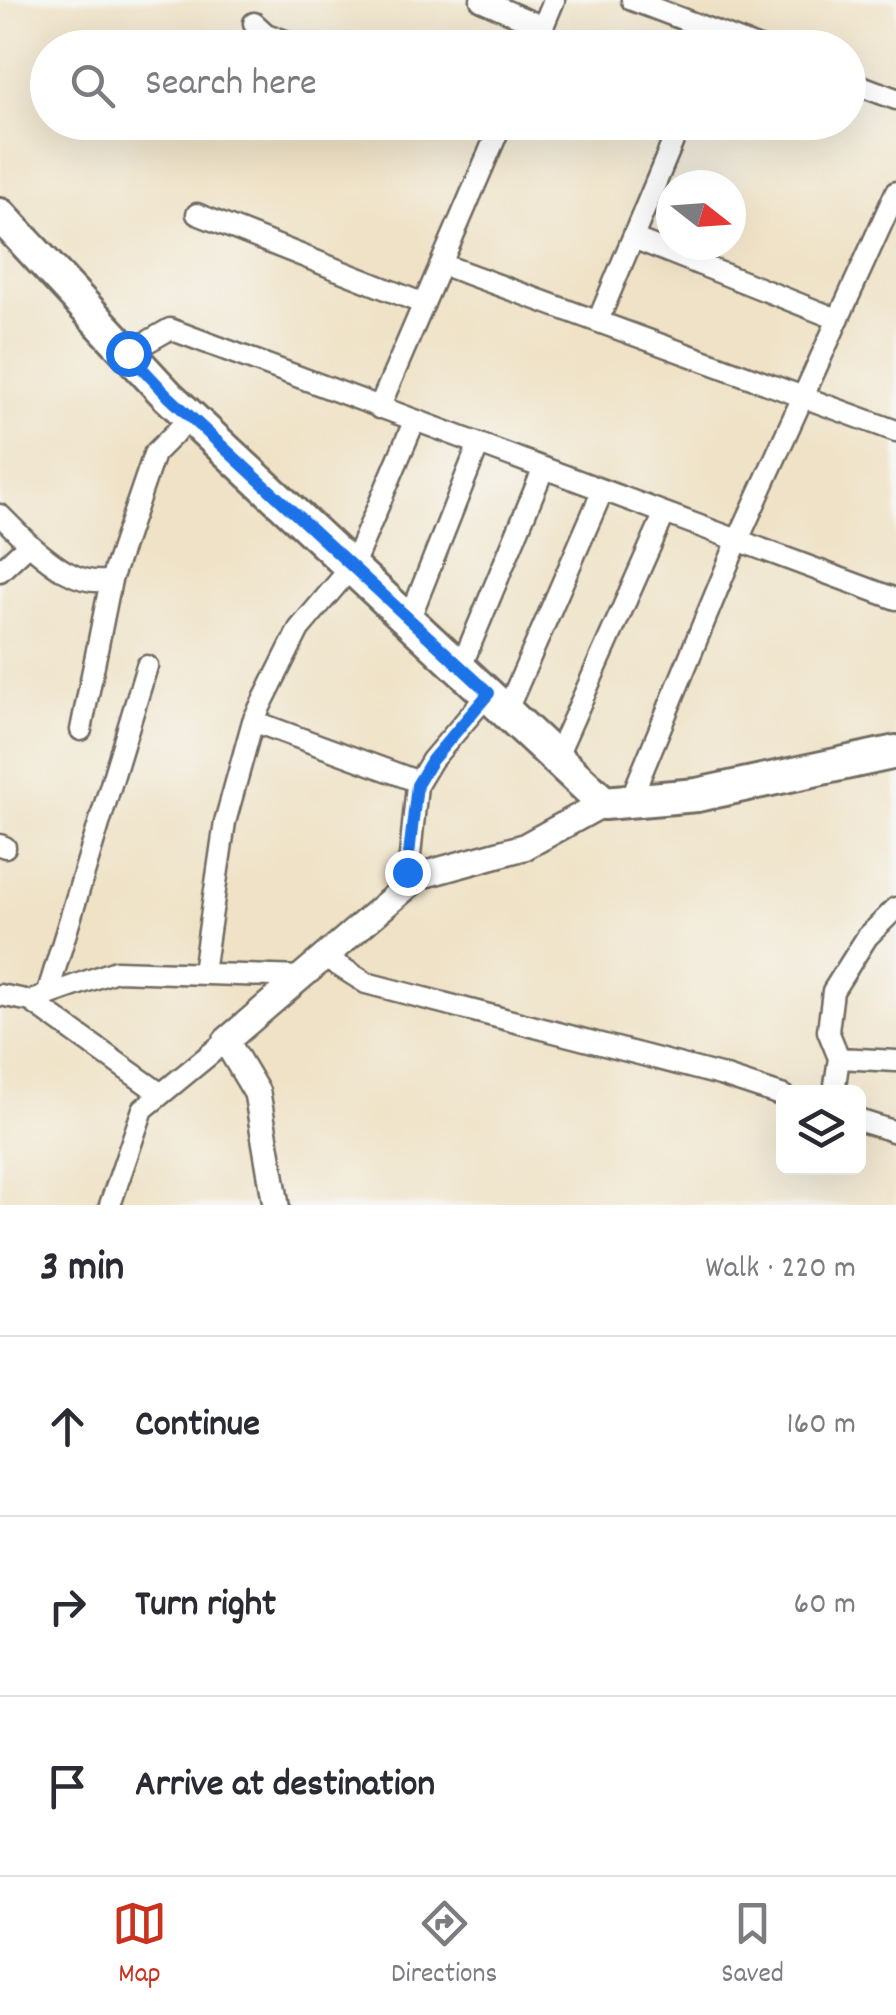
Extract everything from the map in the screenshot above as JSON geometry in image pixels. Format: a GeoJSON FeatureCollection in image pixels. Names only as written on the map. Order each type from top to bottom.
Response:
{"type":"FeatureCollection","features":[{"type":"Feature","properties":{"kind":"main road"},"geometry":{"type":"LineString","coordinates":[[0,215],[191,417],[556,758],[617,802],[697,796],[896,752]]}},
{"type":"Feature","properties":{"kind":"street"},"geometry":{"type":"LineString","coordinates":[[480,0],[542,27]]}},
{"type":"Feature","properties":{"kind":"street"},"geometry":{"type":"LineString","coordinates":[[541,30],[554,0]]}},
{"type":"Feature","properties":{"kind":"street"},"geometry":{"type":"LineString","coordinates":[[632,0],[695,30]]}},
{"type":"Feature","properties":{"kind":"street"},"geometry":{"type":"LineString","coordinates":[[254,23],[262,30]]}},
{"type":"Feature","properties":{"kind":"street"},"geometry":{"type":"LineString","coordinates":[[866,88],[896,99]]}},
{"type":"Feature","properties":{"kind":"street"},"geometry":{"type":"LineString","coordinates":[[379,408],[494,140]]}},
{"type":"Feature","properties":{"kind":"street"},"geometry":{"type":"LineString","coordinates":[[598,322],[674,140]]}},
{"type":"Feature","properties":{"kind":"street"},"geometry":{"type":"LineString","coordinates":[[110,1205],[142,1110],[419,876],[524,847],[617,802],[896,192]]}},
{"type":"Feature","properties":{"kind":"street"},"geometry":{"type":"LineString","coordinates":[[197,214],[424,304]]}},
{"type":"Feature","properties":{"kind":"street"},"geometry":{"type":"LineString","coordinates":[[633,238],[837,319]]}},
{"type":"Feature","properties":{"kind":"street"},"geometry":{"type":"LineString","coordinates":[[441,264],[896,430]]}},
{"type":"Feature","properties":{"kind":"street"},"geometry":{"type":"LineString","coordinates":[[128,353],[170,330],[896,598]]}},
{"type":"Feature","properties":{"kind":"street"},"geometry":{"type":"LineString","coordinates":[[81,730],[110,580],[154,454],[191,417]]}},
{"type":"Feature","properties":{"kind":"street"},"geometry":{"type":"LineString","coordinates":[[203,972],[224,822],[254,721],[299,629],[352,565],[414,422]]}},
{"type":"Feature","properties":{"kind":"street"},"geometry":{"type":"LineString","coordinates":[[410,618],[478,446]]}},
{"type":"Feature","properties":{"kind":"street"},"geometry":{"type":"LineString","coordinates":[[461,667],[544,470]]}},
{"type":"Feature","properties":{"kind":"street"},"geometry":{"type":"LineString","coordinates":[[408,886],[419,782],[498,702],[602,492]]}},
{"type":"Feature","properties":{"kind":"street"},"geometry":{"type":"LineString","coordinates":[[0,515],[54,565],[93,584],[110,580]]}},
{"type":"Feature","properties":{"kind":"street"},"geometry":{"type":"LineString","coordinates":[[556,758],[664,515]]}},
{"type":"Feature","properties":{"kind":"street"},"geometry":{"type":"LineString","coordinates":[[0,571],[28,544]]}},
{"type":"Feature","properties":{"kind":"street"},"geometry":{"type":"LineString","coordinates":[[39,998],[147,666]]}},
{"type":"Feature","properties":{"kind":"street"},"geometry":{"type":"LineString","coordinates":[[254,721],[419,782]]}},
{"type":"Feature","properties":{"kind":"street"},"geometry":{"type":"LineString","coordinates":[[835,1085],[839,1058],[828,1031],[833,990],[867,937],[896,908]]}},
{"type":"Feature","properties":{"kind":"street"},"geometry":{"type":"LineString","coordinates":[[325,956],[366,983],[720,1075],[776,1093]]}},
{"type":"Feature","properties":{"kind":"street"},"geometry":{"type":"LineString","coordinates":[[0,995],[39,998],[116,971],[302,976]]}},
{"type":"Feature","properties":{"kind":"street"},"geometry":{"type":"LineString","coordinates":[[39,998],[161,1094]]}},
{"type":"Feature","properties":{"kind":"street"},"geometry":{"type":"LineString","coordinates":[[226,1040],[258,1093],[276,1205]]}},
{"type":"Feature","properties":{"kind":"street"},"geometry":{"type":"LineString","coordinates":[[839,1058],[896,1061]]}},
{"type":"Feature","properties":{"kind":"street"},"geometry":{"type":"LineString","coordinates":[[866,1123],[896,1132]]}},
{"type":"Feature","properties":{"kind":"route"},"geometry":{"type":"LineString","coordinates":[[128,353],[168,396],[489,693],[432,760],[417,785],[407,872]]}}]}
